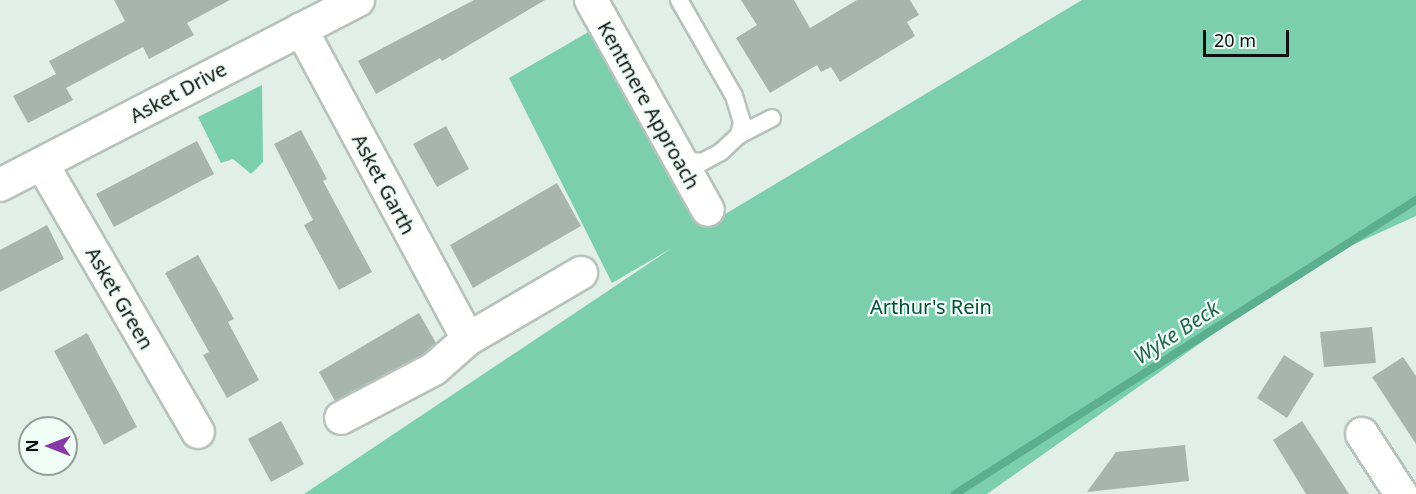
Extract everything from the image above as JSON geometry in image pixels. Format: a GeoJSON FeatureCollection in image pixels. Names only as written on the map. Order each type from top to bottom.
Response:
{"type":"FeatureCollection","features":[{"type":"Feature","properties":{"kind":"street","name":"Asket Drive"},"geometry":{"type":"LineString","coordinates":[[0,185],[358,0]]}},
{"type":"Feature","properties":{"kind":"street","name":"Kentmere Approach"},"geometry":{"type":"LineString","coordinates":[[591,0],[708,210]]}},
{"type":"Feature","properties":{"kind":"street","name":"Asket Garth"},"geometry":{"type":"LineString","coordinates":[[301,29],[468,339]]}},
{"type":"Feature","properties":{"kind":"street","name":"Asket Green"},"geometry":{"type":"LineString","coordinates":[[42,164],[198,432]]}},
{"type":"Feature","properties":{"kind":"street"},"geometry":{"type":"LineString","coordinates":[[341,418],[434,369],[468,339],[581,273]]}},
{"type":"Feature","properties":{"kind":"street"},"geometry":{"type":"LineString","coordinates":[[1362,434],[1401,494]]}},
{"type":"Feature","properties":{"kind":"lane"},"geometry":{"type":"LineString","coordinates":[[679,0],[740,108],[739,135]]}},
{"type":"Feature","properties":{"kind":"lane"},"geometry":{"type":"LineString","coordinates":[[681,160],[702,162],[731,146],[739,135],[772,118]]}},
{"type":"Feature","properties":{"kind":"green space","name":"Arthur's Rein"},"geometry":{"type":"Polygon","coordinates":[[[1082,0],[1416,0],[1416,216],[1315,262],[987,494],[304,494],[672,248],[612,283],[509,78],[604,23],[708,210],[702,228],[1082,0]]]}},
{"type":"Feature","properties":{"kind":"green space"},"geometry":{"type":"Polygon","coordinates":[[[262,85],[263,162],[251,174],[233,159],[221,163],[198,117],[262,85]]]}},
{"type":"Feature","properties":{"kind":"building"},"geometry":{"type":"Polygon","coordinates":[[[114,0],[230,0],[187,23],[194,35],[149,59],[143,47],[66,88],[73,100],[28,123],[13,96],[56,74],[49,61],[125,21],[114,0]]]}},
{"type":"Feature","properties":{"kind":"building"},"geometry":{"type":"Polygon","coordinates":[[[474,0],[545,0],[442,61],[440,58],[376,94],[358,61],[474,0]]]}},
{"type":"Feature","properties":{"kind":"building"},"geometry":{"type":"Polygon","coordinates":[[[741,0],[794,0],[810,28],[857,0],[910,0],[919,15],[907,22],[915,36],[840,82],[831,67],[821,72],[817,65],[770,93],[736,38],[757,25],[741,0]]]}},
{"type":"Feature","properties":{"kind":"building"},"geometry":{"type":"Polygon","coordinates":[[[446,126],[469,169],[437,187],[413,144],[446,126]]]}},
{"type":"Feature","properties":{"kind":"building"},"geometry":{"type":"Polygon","coordinates":[[[301,130],[327,179],[323,181],[372,272],[339,290],[304,225],[313,220],[274,144],[301,130]]]}},
{"type":"Feature","properties":{"kind":"building"},"geometry":{"type":"Polygon","coordinates":[[[197,141],[214,174],[114,227],[96,194],[197,141]]]}},
{"type":"Feature","properties":{"kind":"building"},"geometry":{"type":"Polygon","coordinates":[[[557,183],[581,226],[473,288],[450,245],[557,183]]]}},
{"type":"Feature","properties":{"kind":"building"},"geometry":{"type":"Polygon","coordinates":[[[47,225],[64,259],[0,292],[0,250],[47,225]]]}},
{"type":"Feature","properties":{"kind":"building"},"geometry":{"type":"Polygon","coordinates":[[[198,255],[234,319],[228,322],[259,380],[227,398],[203,355],[209,352],[165,273],[198,255]]]}},
{"type":"Feature","properties":{"kind":"building"},"geometry":{"type":"Polygon","coordinates":[[[419,313],[436,343],[424,354],[335,401],[319,372],[419,313]]]}},
{"type":"Feature","properties":{"kind":"building"},"geometry":{"type":"Polygon","coordinates":[[[1372,327],[1376,363],[1324,367],[1320,332],[1372,327]]]}},
{"type":"Feature","properties":{"kind":"building"},"geometry":{"type":"Polygon","coordinates":[[[87,333],[137,427],[104,445],[54,351],[87,333]]]}},
{"type":"Feature","properties":{"kind":"building"},"geometry":{"type":"Polygon","coordinates":[[[1284,355],[1314,374],[1287,418],[1257,398],[1284,355]]]}},
{"type":"Feature","properties":{"kind":"building"},"geometry":{"type":"Polygon","coordinates":[[[1403,357],[1416,376],[1416,444],[1372,377],[1403,357]]]}},
{"type":"Feature","properties":{"kind":"building"},"geometry":{"type":"Polygon","coordinates":[[[281,421],[304,464],[271,482],[248,439],[281,421]]]}},
{"type":"Feature","properties":{"kind":"building"},"geometry":{"type":"Polygon","coordinates":[[[1302,421],[1349,494],[1306,494],[1273,440],[1302,421]]]}},
{"type":"Feature","properties":{"kind":"building"},"geometry":{"type":"Polygon","coordinates":[[[1185,445],[1189,481],[1087,492],[1116,452],[1185,445]]]}},
{"type":"Feature","properties":{"kind":"waterway","name":"Wyke Beck"},"geometry":{"type":"LineString","coordinates":[[955,494],[1416,200]]}}]}
